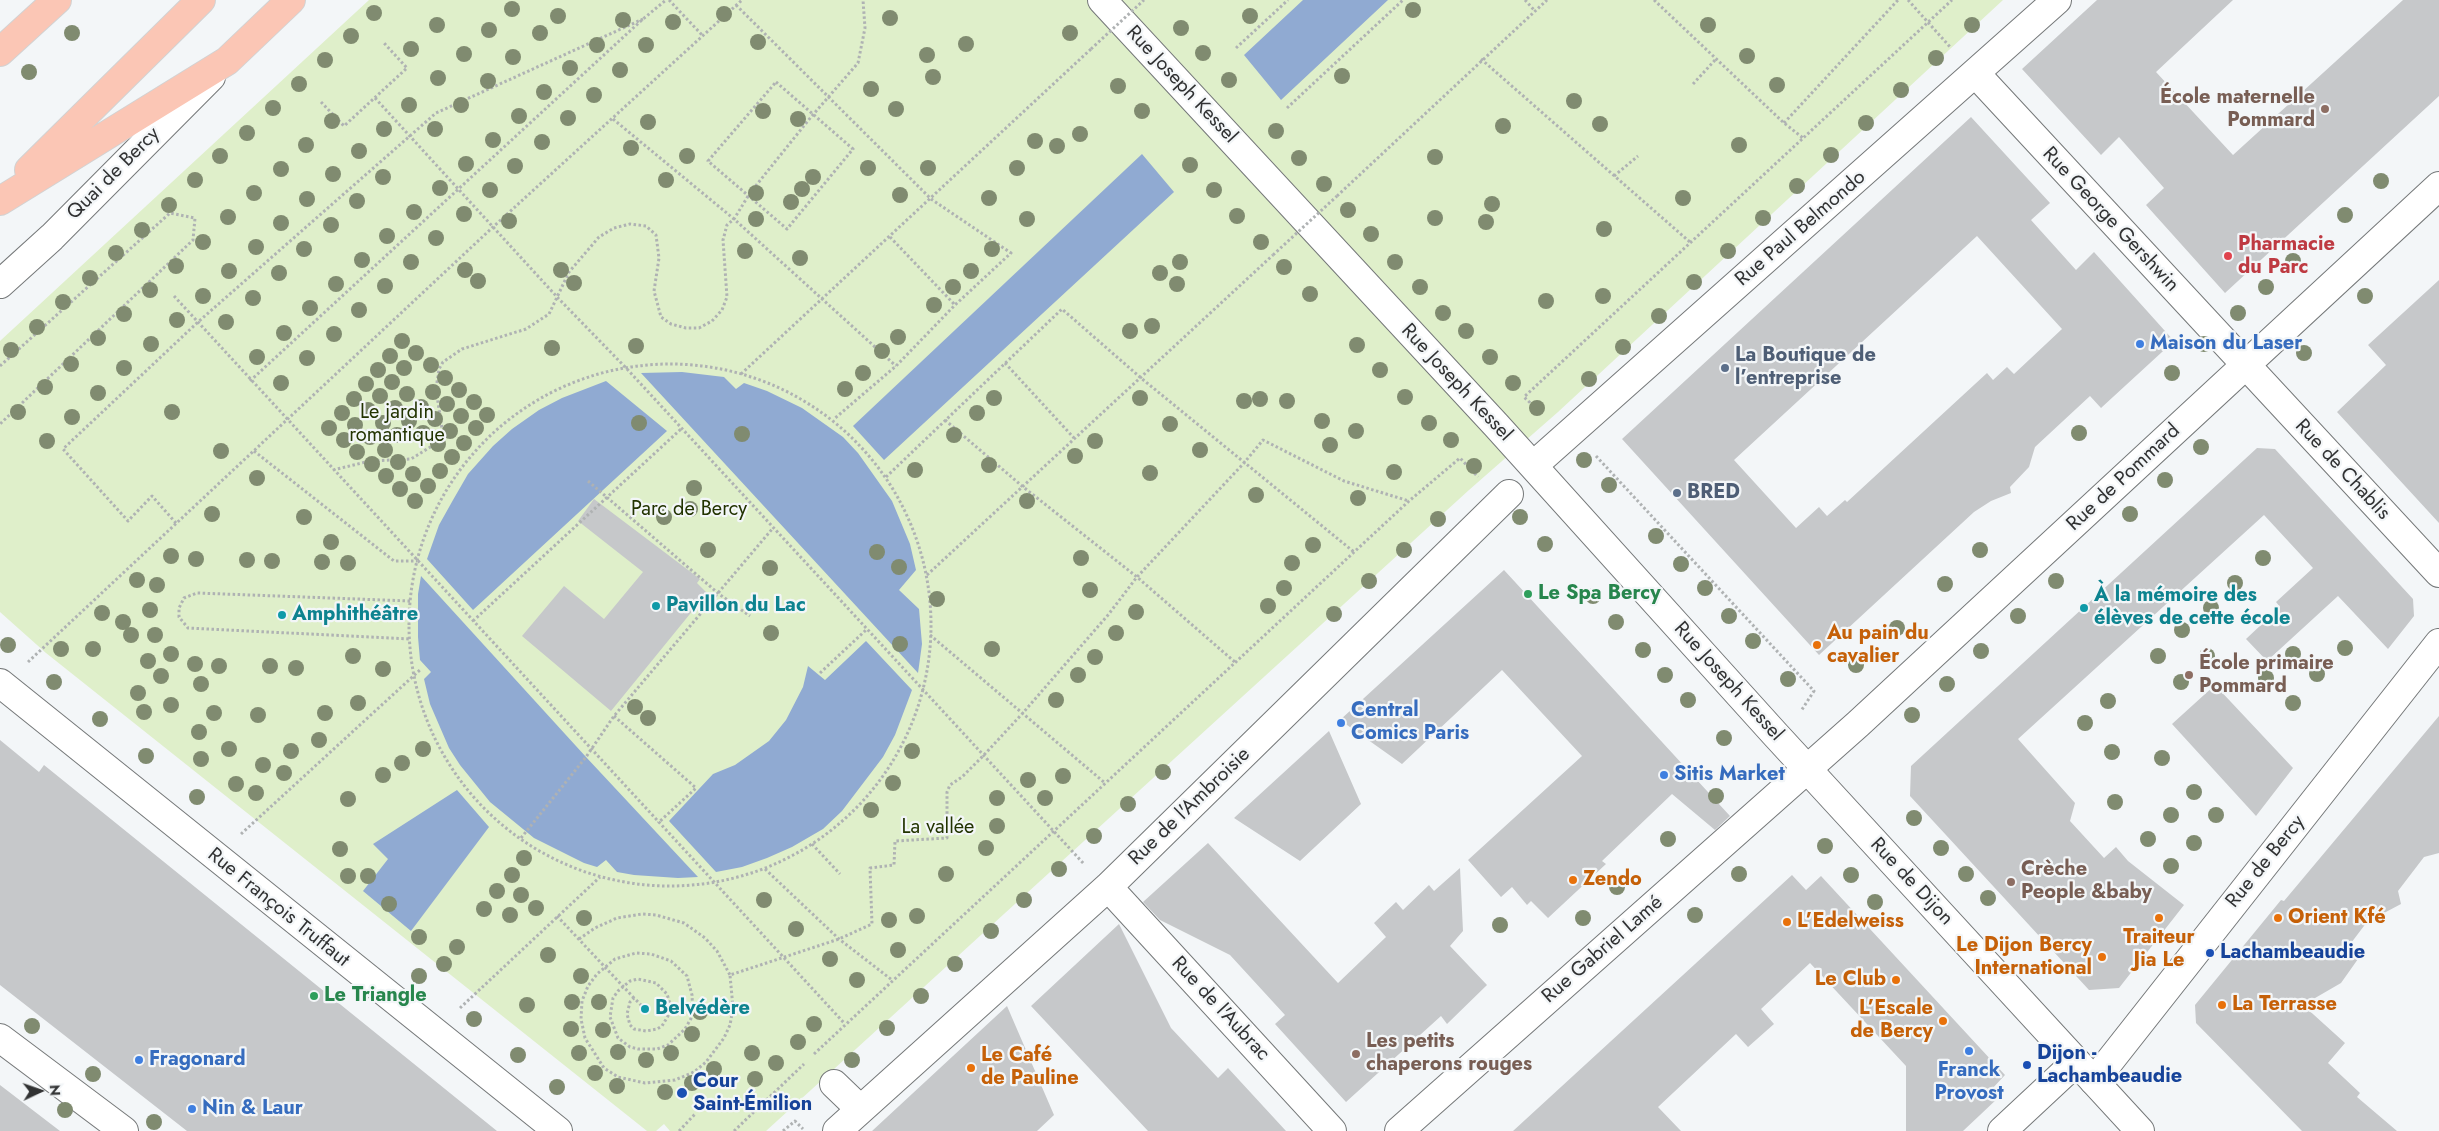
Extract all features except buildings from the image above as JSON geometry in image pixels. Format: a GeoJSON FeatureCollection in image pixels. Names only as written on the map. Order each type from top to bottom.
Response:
{"type":"FeatureCollection","features":[{"type":"Feature","properties":{"kind":"main road"},"geometry":{"type":"LineString","coordinates":[[0,52],[57,0]]}},
{"type":"Feature","properties":{"kind":"main road"},"geometry":{"type":"LineString","coordinates":[[0,200],[201,0]]}},
{"type":"Feature","properties":{"kind":"main road"},"geometry":{"type":"LineString","coordinates":[[0,200],[227,61],[291,0]]}},
{"type":"Feature","properties":{"kind":"street","name":"Rue Joseph Kessel"},"geometry":{"type":"LineString","coordinates":[[1102,0],[1482,410],[1807,768]]}},
{"type":"Feature","properties":{"kind":"street","name":"Rue Paul Belmondo"},"geometry":{"type":"LineString","coordinates":[[1544,456],[1976,74],[2056,0]]}},
{"type":"Feature","properties":{"kind":"street","name":"Quai de Bercy"},"geometry":{"type":"LineString","coordinates":[[0,284],[52,237],[227,61]]}},
{"type":"Feature","properties":{"kind":"street","name":"Rue George Gershwin"},"geometry":{"type":"LineString","coordinates":[[1976,74],[2246,366]]}},
{"type":"Feature","properties":{"kind":"street","name":"Rue de Pommard"},"geometry":{"type":"LineString","coordinates":[[1807,768],[2246,366],[2439,186]]}},
{"type":"Feature","properties":{"kind":"street","name":"Rue de Chablis"},"geometry":{"type":"LineString","coordinates":[[2246,366],[2439,573]]}},
{"type":"Feature","properties":{"kind":"street","name":"Rue de l'Ambroisie"},"geometry":{"type":"LineString","coordinates":[[837,1131],[1108,887],[1506,499]]}},
{"type":"Feature","properties":{"kind":"street","name":"Rue de Bercy"},"geometry":{"type":"LineString","coordinates":[[2002,1131],[2085,1072],[2439,644]]}},
{"type":"Feature","properties":{"kind":"street","name":"Rue François Truffaut"},"geometry":{"type":"LineString","coordinates":[[2,685],[215,858],[558,1131]]}},
{"type":"Feature","properties":{"kind":"street","name":"Rue de Dijon"},"geometry":{"type":"LineString","coordinates":[[1807,768],[2140,1131]]}},
{"type":"Feature","properties":{"kind":"street","name":"Rue Gabriel Lamé"},"geometry":{"type":"LineString","coordinates":[[1398,1131],[1761,812],[1807,768]]}},
{"type":"Feature","properties":{"kind":"street","name":"Rue de l'Aubrac"},"geometry":{"type":"LineString","coordinates":[[1108,887],[1332,1131]]}},
{"type":"Feature","properties":{"kind":"street"},"geometry":{"type":"LineString","coordinates":[[0,1038],[124,1131]]}},
{"type":"Feature","properties":{"kind":"street"},"geometry":{"type":"LineString","coordinates":[[834,1084],[860,1109]]}},
{"type":"Feature","properties":{"kind":"path"},"geometry":{"type":"LineString","coordinates":[[250,381],[643,19],[668,0],[703,36]]}},
{"type":"Feature","properties":{"kind":"path"},"geometry":{"type":"LineString","coordinates":[[2,685],[493,227],[742,0]]}},
{"type":"Feature","properties":{"kind":"path"},"geometry":{"type":"LineString","coordinates":[[333,470],[370,461],[411,459],[422,454],[439,438],[442,429],[436,389],[439,369],[444,362],[450,355],[462,349],[514,334],[538,323],[549,314],[569,272],[599,237],[614,228],[630,224],[646,226],[656,235],[659,244],[659,258],[654,291],[660,317],[671,324],[686,328],[699,328],[712,320],[722,310],[727,297],[723,240],[727,225],[734,219],[749,195],[813,114],[858,63],[866,28],[863,0]]}},
{"type":"Feature","properties":{"kind":"path"},"geometry":{"type":"LineString","coordinates":[[741,374],[1144,0]]}},
{"type":"Feature","properties":{"kind":"path"},"geometry":{"type":"LineString","coordinates":[[1236,48],[1288,0]]}},
{"type":"Feature","properties":{"kind":"path"},"geometry":{"type":"LineString","coordinates":[[1287,108],[1403,0]]}},
{"type":"Feature","properties":{"kind":"path"},"geometry":{"type":"LineString","coordinates":[[1525,0],[1535,10]]}},
{"type":"Feature","properties":{"kind":"path"},"geometry":{"type":"LineString","coordinates":[[926,575],[1547,0]]}},
{"type":"Feature","properties":{"kind":"path"},"geometry":{"type":"LineString","coordinates":[[1654,0],[1784,123],[1803,138]]}},
{"type":"Feature","properties":{"kind":"path"},"geometry":{"type":"LineString","coordinates":[[1784,123],[1898,0]]}},
{"type":"Feature","properties":{"kind":"path"},"geometry":{"type":"LineString","coordinates":[[1908,0],[1976,74]]}},
{"type":"Feature","properties":{"kind":"path"},"geometry":{"type":"LineString","coordinates":[[1801,712],[1814,691],[1600,458],[1564,438],[1524,396],[1952,0]]}},
{"type":"Feature","properties":{"kind":"path"},"geometry":{"type":"LineString","coordinates":[[736,5],[931,199],[1010,253],[955,305],[896,366],[834,419]]}},
{"type":"Feature","properties":{"kind":"path"},"geometry":{"type":"LineString","coordinates":[[176,523],[152,496],[128,521],[63,449],[198,322],[436,113],[643,19]]}},
{"type":"Feature","properties":{"kind":"path"},"geometry":{"type":"LineString","coordinates":[[321,102],[344,126],[375,98],[407,68],[384,43]]}},
{"type":"Feature","properties":{"kind":"path"},"geometry":{"type":"LineString","coordinates":[[1693,84],[1716,59]]}},
{"type":"Feature","properties":{"kind":"path"},"geometry":{"type":"LineString","coordinates":[[1481,60],[1691,243]]}},
{"type":"Feature","properties":{"kind":"path"},"geometry":{"type":"LineString","coordinates":[[776,82],[853,149],[787,229],[749,195],[708,161],[776,82]]}},
{"type":"Feature","properties":{"kind":"path"},"geometry":{"type":"LineString","coordinates":[[375,98],[1052,831],[1108,887]]}},
{"type":"Feature","properties":{"kind":"path"},"geometry":{"type":"LineString","coordinates":[[613,119],[734,219],[896,366]]}},
{"type":"Feature","properties":{"kind":"path"},"geometry":{"type":"LineString","coordinates":[[1614,176],[1638,156]]}},
{"type":"Feature","properties":{"kind":"path"},"geometry":{"type":"LineString","coordinates":[[0,366],[170,213],[195,218],[194,240],[0,424]]}},
{"type":"Feature","properties":{"kind":"path"},"geometry":{"type":"LineString","coordinates":[[890,237],[955,305]]}},
{"type":"Feature","properties":{"kind":"path"},"geometry":{"type":"LineString","coordinates":[[174,296],[250,381],[845,1024]]}},
{"type":"Feature","properties":{"kind":"path"},"geometry":{"type":"LineString","coordinates":[[886,477],[1004,362],[1062,309],[1140,378],[1354,552]]}},
{"type":"Feature","properties":{"kind":"path"},"geometry":{"type":"LineString","coordinates":[[1004,362],[1074,438]]}},
{"type":"Feature","properties":{"kind":"path"},"geometry":{"type":"LineString","coordinates":[[657,366],[689,366],[712,368],[741,374],[791,392],[834,419],[862,446],[886,477],[911,524],[926,575],[930,635],[922,689],[909,727],[886,768],[837,824],[812,844],[765,869],[714,882],[681,887],[639,884],[600,876],[554,857],[521,838],[490,814],[460,780],[429,727],[414,675],[410,639],[410,601],[417,561],[440,503],[455,478],[474,454],[494,433],[517,414],[568,386],[596,375],[627,369],[657,366]]}},
{"type":"Feature","properties":{"kind":"path"},"geometry":{"type":"LineString","coordinates":[[946,420],[1022,486],[1136,577],[1236,663]]}},
{"type":"Feature","properties":{"kind":"path"},"geometry":{"type":"LineString","coordinates":[[473,621],[682,429]]}},
{"type":"Feature","properties":{"kind":"path"},"geometry":{"type":"LineString","coordinates":[[730,975],[839,939],[872,924],[870,868],[894,865],[895,841],[947,838],[947,792],[950,784],[962,776],[983,756],[1022,714],[1108,614],[1136,577],[1263,440],[1344,482],[1409,501]]}},
{"type":"Feature","properties":{"kind":"path"},"geometry":{"type":"LineString","coordinates":[[254,451],[394,561],[417,561]]}},
{"type":"Feature","properties":{"kind":"path"},"geometry":{"type":"LineString","coordinates":[[734,1131],[845,1024],[1052,831],[1236,663],[1409,501],[1460,458],[1506,499]]}},
{"type":"Feature","properties":{"kind":"path"},"geometry":{"type":"LineString","coordinates":[[588,481],[719,594],[750,616]]}},
{"type":"Feature","properties":{"kind":"path"},"geometry":{"type":"LineString","coordinates":[[521,838],[586,756],[614,716],[773,528]]}},
{"type":"Feature","properties":{"kind":"path"},"geometry":{"type":"LineString","coordinates":[[410,601],[197,593],[184,598],[179,608],[179,617],[188,628],[410,639]]}},
{"type":"Feature","properties":{"kind":"path"},"geometry":{"type":"LineString","coordinates":[[820,673],[866,630]]}},
{"type":"Feature","properties":{"kind":"path"},"geometry":{"type":"LineString","coordinates":[[930,635],[1105,783]]}},
{"type":"Feature","properties":{"kind":"path"},"geometry":{"type":"LineString","coordinates":[[215,858],[421,669]]}},
{"type":"Feature","properties":{"kind":"path"},"geometry":{"type":"LineString","coordinates":[[614,716],[696,788],[658,823]]}},
{"type":"Feature","properties":{"kind":"path"},"geometry":{"type":"LineString","coordinates":[[812,844],[840,874]]}},
{"type":"Feature","properties":{"kind":"path"},"geometry":{"type":"LineString","coordinates":[[765,869],[839,939],[892,980]]}},
{"type":"Feature","properties":{"kind":"path"},"geometry":{"type":"LineString","coordinates":[[434,1032],[600,876]]}},
{"type":"Feature","properties":{"kind":"path"},"geometry":{"type":"LineString","coordinates":[[579,939],[595,928],[617,918],[642,914],[656,915],[684,923],[706,938],[717,952],[730,975],[733,1008],[730,1025],[717,1049],[694,1072],[675,1080],[644,1083],[618,1076],[604,1068],[585,1038],[581,1018],[582,1001],[588,986],[605,966],[622,956],[644,953],[661,957],[680,969],[690,983],[692,1015],[686,1030],[668,1045],[657,1049],[638,1049],[623,1043],[618,1038],[610,1017],[613,998],[624,986],[638,979],[648,980],[662,988],[667,994],[670,1010],[662,1026],[651,1030],[640,1030],[630,1025],[628,1008],[634,998]]}},
{"type":"Feature","properties":{"kind":"path"},"geometry":{"type":"LineString","coordinates":[[557,916],[645,1009]]}},
{"type":"Feature","properties":{"kind":"path"},"geometry":{"type":"LineString","coordinates":[[679,1131],[696,1112]]}},
{"type":"Feature","properties":{"kind":"path"},"geometry":{"type":"LineString","coordinates":[[783,1131],[795,1121],[805,1131]]}},
{"type":"Feature","properties":{"kind":"green space","name":"Parc de Bercy"},"geometry":{"type":"Polygon","coordinates":[[[369,0],[2003,0],[1558,412],[1469,490],[766,1131],[670,1131],[664,1124],[656,1131],[647,1131],[46,653],[0,612],[0,341],[369,0]]]}},
{"type":"Feature","properties":{"kind":"water"},"geometry":{"type":"Polygon","coordinates":[[[1303,0],[1388,0],[1281,100],[1244,55],[1303,0]]]}},
{"type":"Feature","properties":{"kind":"water"},"geometry":{"type":"Polygon","coordinates":[[[1142,154],[1174,192],[884,460],[853,426],[1142,154]]]}},
{"type":"Feature","properties":{"kind":"water"},"geometry":{"type":"Polygon","coordinates":[[[682,372],[724,377],[736,389],[744,383],[767,391],[802,408],[843,437],[858,453],[892,501],[910,544],[916,570],[899,590],[919,609],[922,644],[918,673],[641,373],[682,372]]]}},
{"type":"Feature","properties":{"kind":"water"},"geometry":{"type":"Polygon","coordinates":[[[606,381],[667,431],[473,610],[427,559],[439,525],[468,474],[493,446],[512,429],[539,410],[562,398],[606,381]]]}},
{"type":"Feature","properties":{"kind":"water"},"geometry":{"type":"Polygon","coordinates":[[[421,576],[698,877],[678,878],[634,875],[617,872],[606,860],[597,867],[584,863],[534,838],[490,802],[460,765],[449,748],[430,704],[424,679],[431,672],[420,660],[418,637],[418,594],[421,576]]]}},
{"type":"Feature","properties":{"kind":"water"},"geometry":{"type":"Polygon","coordinates":[[[866,641],[912,690],[895,735],[883,757],[842,811],[823,829],[792,847],[767,858],[742,867],[716,872],[669,821],[713,774],[735,765],[769,741],[786,720],[803,687],[808,666],[825,680],[866,641]]]}},
{"type":"Feature","properties":{"kind":"water"},"geometry":{"type":"Polygon","coordinates":[[[457,790],[489,827],[411,931],[363,891],[388,859],[373,844],[457,790]]]}},
{"type":"Feature","properties":{"kind":"place","name":"École maternelle Pommard"},"geometry":{"type":"Point","coordinates":[2325,109]}},
{"type":"Feature","properties":{"kind":"place","name":"Pharmacie du Parc"},"geometry":{"type":"Point","coordinates":[2228,256]}},
{"type":"Feature","properties":{"kind":"place","name":"Maison du Laser"},"geometry":{"type":"Point","coordinates":[2140,344]}},
{"type":"Feature","properties":{"kind":"place","name":"La Boutique de l’entreprise"},"geometry":{"type":"Point","coordinates":[1725,368]}},
{"type":"Feature","properties":{"kind":"place","name":"BRED"},"geometry":{"type":"Point","coordinates":[1677,493]}},
{"type":"Feature","properties":{"kind":"place","name":"Le Spa Bercy"},"geometry":{"type":"Point","coordinates":[1528,594]}},
{"type":"Feature","properties":{"kind":"place","name":"Pavillon du Lac"},"geometry":{"type":"Point","coordinates":[656,606]}},
{"type":"Feature","properties":{"kind":"place","name":"À la mémoire des élèves de cette école"},"geometry":{"type":"Point","coordinates":[2084,608]}},
{"type":"Feature","properties":{"kind":"place","name":"Amphithéâtre"},"geometry":{"type":"Point","coordinates":[282,615]}},
{"type":"Feature","properties":{"kind":"place","name":"Au pain du cavalier"},"geometry":{"type":"Point","coordinates":[1817,645]}},
{"type":"Feature","properties":{"kind":"place","name":"École primaire Pommard"},"geometry":{"type":"Point","coordinates":[2189,675]}},
{"type":"Feature","properties":{"kind":"place","name":"Central Comics Paris"},"geometry":{"type":"Point","coordinates":[1341,723]}},
{"type":"Feature","properties":{"kind":"place","name":"Sitis Market"},"geometry":{"type":"Point","coordinates":[1664,775]}},
{"type":"Feature","properties":{"kind":"place","name":"Zendo"},"geometry":{"type":"Point","coordinates":[1573,880]}},
{"type":"Feature","properties":{"kind":"place","name":"Crèche People &baby"},"geometry":{"type":"Point","coordinates":[2011,882]}},
{"type":"Feature","properties":{"kind":"place","name":"Traiteur Jia Le"},"geometry":{"type":"Point","coordinates":[2159,918]}},
{"type":"Feature","properties":{"kind":"place","name":"Orient Kfé"},"geometry":{"type":"Point","coordinates":[2278,918]}},
{"type":"Feature","properties":{"kind":"place","name":"L’Edelweiss"},"geometry":{"type":"Point","coordinates":[1787,922]}},
{"type":"Feature","properties":{"kind":"place","name":"Lachambeaudie"},"geometry":{"type":"Point","coordinates":[2210,953]}},
{"type":"Feature","properties":{"kind":"place","name":"Le Dijon Bercy International"},"geometry":{"type":"Point","coordinates":[2102,957]}},
{"type":"Feature","properties":{"kind":"place","name":"Le Club"},"geometry":{"type":"Point","coordinates":[1896,980]}},
{"type":"Feature","properties":{"kind":"place","name":"Le Triangle"},"geometry":{"type":"Point","coordinates":[314,996]}},
{"type":"Feature","properties":{"kind":"place","name":"La Terrasse"},"geometry":{"type":"Point","coordinates":[2222,1005]}},
{"type":"Feature","properties":{"kind":"place","name":"Belvédère"},"geometry":{"type":"Point","coordinates":[645,1009]}},
{"type":"Feature","properties":{"kind":"place","name":"L’Escale de Bercy"},"geometry":{"type":"Point","coordinates":[1943,1021]}},
{"type":"Feature","properties":{"kind":"place","name":"Franck Provost"},"geometry":{"type":"Point","coordinates":[1969,1051]}},
{"type":"Feature","properties":{"kind":"place","name":"Les petits chaperons rouges"},"geometry":{"type":"Point","coordinates":[1356,1054]}},
{"type":"Feature","properties":{"kind":"place","name":"Fragonard"},"geometry":{"type":"Point","coordinates":[139,1060]}},
{"type":"Feature","properties":{"kind":"place","name":"Dijon - Lachambeaudie"},"geometry":{"type":"Point","coordinates":[2027,1065]}},
{"type":"Feature","properties":{"kind":"place","name":"Le Café de Pauline"},"geometry":{"type":"Point","coordinates":[971,1068]}},
{"type":"Feature","properties":{"kind":"place","name":"Cour Saint-Émilion"},"geometry":{"type":"Point","coordinates":[682,1093]}},
{"type":"Feature","properties":{"kind":"place","name":"Nin & Laur"},"geometry":{"type":"Point","coordinates":[192,1109]}},
{"type":"Feature","properties":{"kind":"park label","name":"Le jardin romantique"},"geometry":{"type":"Point","coordinates":[397,424]}},
{"type":"Feature","properties":{"kind":"park label","name":"La vallée"},"geometry":{"type":"Point","coordinates":[938,828]}}]}
